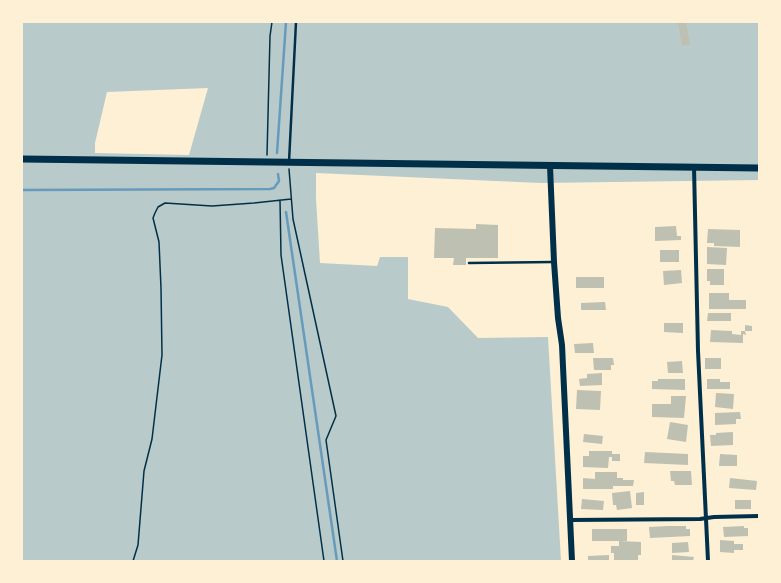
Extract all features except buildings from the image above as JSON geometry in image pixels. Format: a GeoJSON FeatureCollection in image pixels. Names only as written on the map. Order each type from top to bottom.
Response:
{"type":"FeatureCollection","features":[{"type":"Feature","properties":{"kind":"main road"},"geometry":{"type":"LineString","coordinates":[[22,159],[759,168]]}},
{"type":"Feature","properties":{"kind":"street"},"geometry":{"type":"LineString","coordinates":[[550,166],[554,262],[558,318],[562,345],[572,561]]}},
{"type":"Feature","properties":{"kind":"street"},"geometry":{"type":"LineString","coordinates":[[694,167],[698,351],[708,561]]}},
{"type":"Feature","properties":{"kind":"street"},"geometry":{"type":"LineString","coordinates":[[570,520],[759,516]]}},
{"type":"Feature","properties":{"kind":"lane"},"geometry":{"type":"LineString","coordinates":[[289,162],[296,22]]}},
{"type":"Feature","properties":{"kind":"lane"},"geometry":{"type":"LineString","coordinates":[[469,263],[554,262]]}},
{"type":"Feature","properties":{"kind":"path"},"geometry":{"type":"LineString","coordinates":[[267,163],[270,36],[272,22]]}},
{"type":"Feature","properties":{"kind":"path"},"geometry":{"type":"LineString","coordinates":[[289,162],[293,219],[336,416],[326,440],[343,561]]}},
{"type":"Feature","properties":{"kind":"path"},"geometry":{"type":"LineString","coordinates":[[133,561],[138,545],[144,472],[152,439],[162,355],[162,288],[158,242],[153,218],[154,213],[158,207],[165,203],[212,206],[254,204],[291,199]]}},
{"type":"Feature","properties":{"kind":"path"},"geometry":{"type":"LineString","coordinates":[[280,200],[281,255],[324,561]]}},
{"type":"Feature","properties":{"kind":"shaded area"},"geometry":{"type":"Polygon","coordinates":[[[22,22],[759,22],[759,180],[541,183],[316,173],[320,263],[377,266],[380,257],[408,257],[408,299],[448,307],[478,338],[548,337],[561,561],[22,561],[22,22]],[[208,88],[107,92],[95,143],[95,153],[189,155],[208,88]]]}},
{"type":"Feature","properties":{"kind":"waterway"},"geometry":{"type":"LineString","coordinates":[[277,153],[286,22]]}},
{"type":"Feature","properties":{"kind":"waterway"},"geometry":{"type":"LineString","coordinates":[[22,190],[270,189],[274,188],[279,181],[278,174]]}},
{"type":"Feature","properties":{"kind":"waterway"},"geometry":{"type":"LineString","coordinates":[[286,212],[337,561]]}}]}
